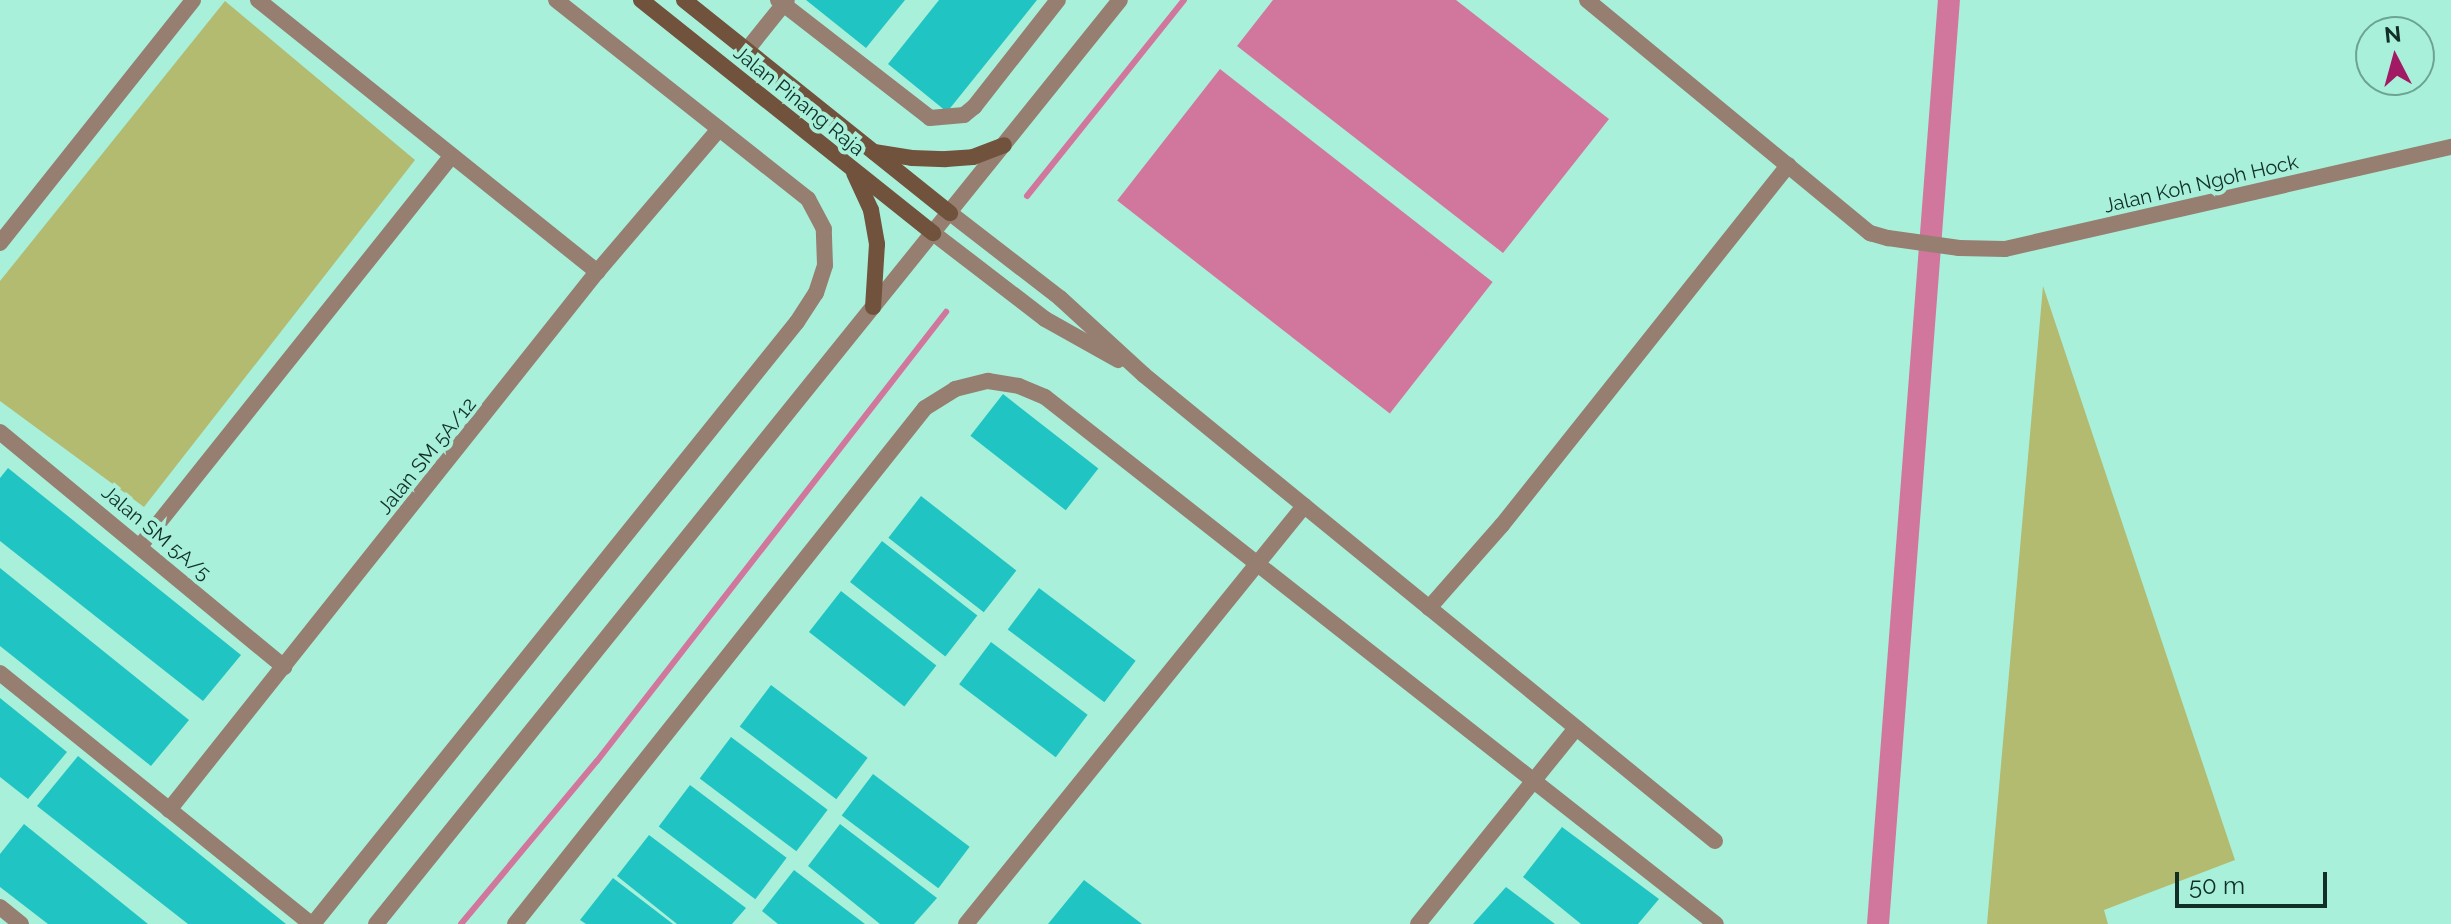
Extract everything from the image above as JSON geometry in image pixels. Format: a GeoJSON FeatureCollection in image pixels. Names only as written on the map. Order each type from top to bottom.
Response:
{"type":"FeatureCollection","features":[{"type":"Feature","properties":{"kind":"main road","name":"Jalan Pinang Raja"},"geometry":{"type":"LineString","coordinates":[[641,0],[933,233]]}},
{"type":"Feature","properties":{"kind":"main road"},"geometry":{"type":"LineString","coordinates":[[684,0],[950,213]]}},
{"type":"Feature","properties":{"kind":"main road"},"geometry":{"type":"LineString","coordinates":[[873,151],[912,158],[946,159],[973,157],[1004,145]]}},
{"type":"Feature","properties":{"kind":"main road"},"geometry":{"type":"LineString","coordinates":[[853,170],[871,210],[877,244],[873,307]]}},
{"type":"Feature","properties":{"kind":"street"},"geometry":{"type":"LineString","coordinates":[[0,243],[193,0]]}},
{"type":"Feature","properties":{"kind":"street"},"geometry":{"type":"LineString","coordinates":[[258,0],[597,272]]}},
{"type":"Feature","properties":{"kind":"street"},"geometry":{"type":"LineString","coordinates":[[0,673],[312,924],[797,322],[816,293],[825,265],[824,229],[808,199],[556,0]]}},
{"type":"Feature","properties":{"kind":"street"},"geometry":{"type":"LineString","coordinates":[[746,51],[783,2],[920,113],[930,118],[949,118],[974,107],[1058,0]]}},
{"type":"Feature","properties":{"kind":"street"},"geometry":{"type":"LineString","coordinates":[[376,924],[1120,0]]}},
{"type":"Feature","properties":{"kind":"street"},"geometry":{"type":"LineString","coordinates":[[1429,608],[1502,525],[1788,165],[1587,0]]}},
{"type":"Feature","properties":{"kind":"street","name":"Jalan SM 5A/12"},"geometry":{"type":"LineString","coordinates":[[169,810],[597,272],[719,129]]}},
{"type":"Feature","properties":{"kind":"street","name":"Jalan Koh Ngoh Hock"},"geometry":{"type":"LineString","coordinates":[[1788,165],[1870,233],[1959,248],[2005,249],[2451,147]]}},
{"type":"Feature","properties":{"kind":"street"},"geometry":{"type":"LineString","coordinates":[[141,545],[452,156]]}},
{"type":"Feature","properties":{"kind":"street"},"geometry":{"type":"LineString","coordinates":[[950,213],[1060,298],[1144,375],[1715,841]]}},
{"type":"Feature","properties":{"kind":"street"},"geometry":{"type":"LineString","coordinates":[[933,233],[1045,319],[1144,375]]}},
{"type":"Feature","properties":{"kind":"street"},"geometry":{"type":"LineString","coordinates":[[515,924],[925,408],[955,389],[988,381],[1019,386],[1045,397],[1256,566],[1716,924]]}},
{"type":"Feature","properties":{"kind":"street","name":"Jalan SM 5A/5"},"geometry":{"type":"LineString","coordinates":[[0,432],[141,545],[284,667]]}},
{"type":"Feature","properties":{"kind":"street"},"geometry":{"type":"LineString","coordinates":[[966,924],[1304,506]]}},
{"type":"Feature","properties":{"kind":"street"},"geometry":{"type":"LineString","coordinates":[[1418,924],[1576,728]]}},
{"type":"Feature","properties":{"kind":"street"},"geometry":{"type":"LineString","coordinates":[[0,907],[21,924]]}},
{"type":"Feature","properties":{"kind":"green space"},"geometry":{"type":"Polygon","coordinates":[[[225,1],[415,160],[144,507],[0,401],[0,281],[225,1]]]}},
{"type":"Feature","properties":{"kind":"green space"},"geometry":{"type":"Polygon","coordinates":[[[2043,286],[2235,860],[2104,910],[2108,924],[1987,924],[2043,286]]]}},
{"type":"Feature","properties":{"kind":"shaded area"},"geometry":{"type":"Polygon","coordinates":[[[1273,0],[1456,0],[1609,119],[1503,253],[1237,46],[1273,0]]]}},
{"type":"Feature","properties":{"kind":"shaded area"},"geometry":{"type":"Polygon","coordinates":[[[1220,69],[1493,282],[1390,414],[1117,201],[1220,69]]]}},
{"type":"Feature","properties":{"kind":"building"},"geometry":{"type":"Polygon","coordinates":[[[806,0],[905,0],[866,48],[806,0]]]}},
{"type":"Feature","properties":{"kind":"building"},"geometry":{"type":"Polygon","coordinates":[[[939,0],[1037,0],[947,112],[888,64],[939,0]]]}},
{"type":"Feature","properties":{"kind":"building"},"geometry":{"type":"Polygon","coordinates":[[[1003,394],[1098,468],[1066,510],[970,436],[1003,394]]]}},
{"type":"Feature","properties":{"kind":"building"},"geometry":{"type":"Polygon","coordinates":[[[8,468],[241,655],[203,701],[0,541],[0,478],[8,468]]]}},
{"type":"Feature","properties":{"kind":"building"},"geometry":{"type":"Polygon","coordinates":[[[921,496],[1016,570],[984,612],[888,538],[921,496]]]}},
{"type":"Feature","properties":{"kind":"building"},"geometry":{"type":"Polygon","coordinates":[[[882,541],[977,615],[945,656],[850,582],[882,541]]]}},
{"type":"Feature","properties":{"kind":"building"},"geometry":{"type":"Polygon","coordinates":[[[0,568],[189,720],[151,766],[0,646],[0,568]]]}},
{"type":"Feature","properties":{"kind":"building"},"geometry":{"type":"Polygon","coordinates":[[[1039,588],[1136,661],[1104,702],[1008,630],[1039,588]]]}},
{"type":"Feature","properties":{"kind":"building"},"geometry":{"type":"Polygon","coordinates":[[[841,591],[936,665],[904,706],[809,632],[841,591]]]}},
{"type":"Feature","properties":{"kind":"building"},"geometry":{"type":"Polygon","coordinates":[[[991,642],[1088,715],[1056,757],[959,684],[991,642]]]}},
{"type":"Feature","properties":{"kind":"building"},"geometry":{"type":"Polygon","coordinates":[[[771,685],[868,758],[836,799],[740,727],[771,685]]]}},
{"type":"Feature","properties":{"kind":"building"},"geometry":{"type":"Polygon","coordinates":[[[0,698],[67,752],[28,799],[0,777],[0,698]]]}},
{"type":"Feature","properties":{"kind":"building"},"geometry":{"type":"Polygon","coordinates":[[[731,737],[828,810],[796,851],[700,779],[731,737]]]}},
{"type":"Feature","properties":{"kind":"building"},"geometry":{"type":"Polygon","coordinates":[[[78,756],[286,924],[188,924],[37,806],[78,756]]]}},
{"type":"Feature","properties":{"kind":"building"},"geometry":{"type":"Polygon","coordinates":[[[873,774],[970,847],[938,888],[842,816],[873,774]]]}},
{"type":"Feature","properties":{"kind":"building"},"geometry":{"type":"Polygon","coordinates":[[[690,785],[787,858],[755,899],[659,827],[690,785]]]}},
{"type":"Feature","properties":{"kind":"building"},"geometry":{"type":"Polygon","coordinates":[[[24,824],[148,924],[48,924],[0,887],[0,854],[24,824]]]}},
{"type":"Feature","properties":{"kind":"building"},"geometry":{"type":"Polygon","coordinates":[[[840,824],[937,898],[914,924],[880,924],[808,866],[840,824]]]}},
{"type":"Feature","properties":{"kind":"building"},"geometry":{"type":"Polygon","coordinates":[[[1562,827],[1659,899],[1638,924],[1581,924],[1523,877],[1562,827]]]}},
{"type":"Feature","properties":{"kind":"building"},"geometry":{"type":"Polygon","coordinates":[[[649,835],[746,908],[732,924],[677,924],[617,876],[649,835]]]}},
{"type":"Feature","properties":{"kind":"building"},"geometry":{"type":"Polygon","coordinates":[[[794,870],[865,924],[778,924],[762,911],[794,870]]]}},
{"type":"Feature","properties":{"kind":"building"},"geometry":{"type":"Polygon","coordinates":[[[613,878],[673,924],[586,924],[580,920],[613,878]]]}},
{"type":"Feature","properties":{"kind":"building"},"geometry":{"type":"Polygon","coordinates":[[[1084,880],[1142,924],[1048,924],[1084,880]]]}},
{"type":"Feature","properties":{"kind":"building"},"geometry":{"type":"Polygon","coordinates":[[[1506,887],[1555,924],[1473,924],[1506,887]]]}},
{"type":"Feature","properties":{"kind":"waterway"},"geometry":{"type":"LineString","coordinates":[[1027,196],[1184,0]]}},
{"type":"Feature","properties":{"kind":"waterway"},"geometry":{"type":"LineString","coordinates":[[1878,924],[1949,0]]}},
{"type":"Feature","properties":{"kind":"waterway"},"geometry":{"type":"LineString","coordinates":[[461,924],[597,761],[946,312]]}}]}
